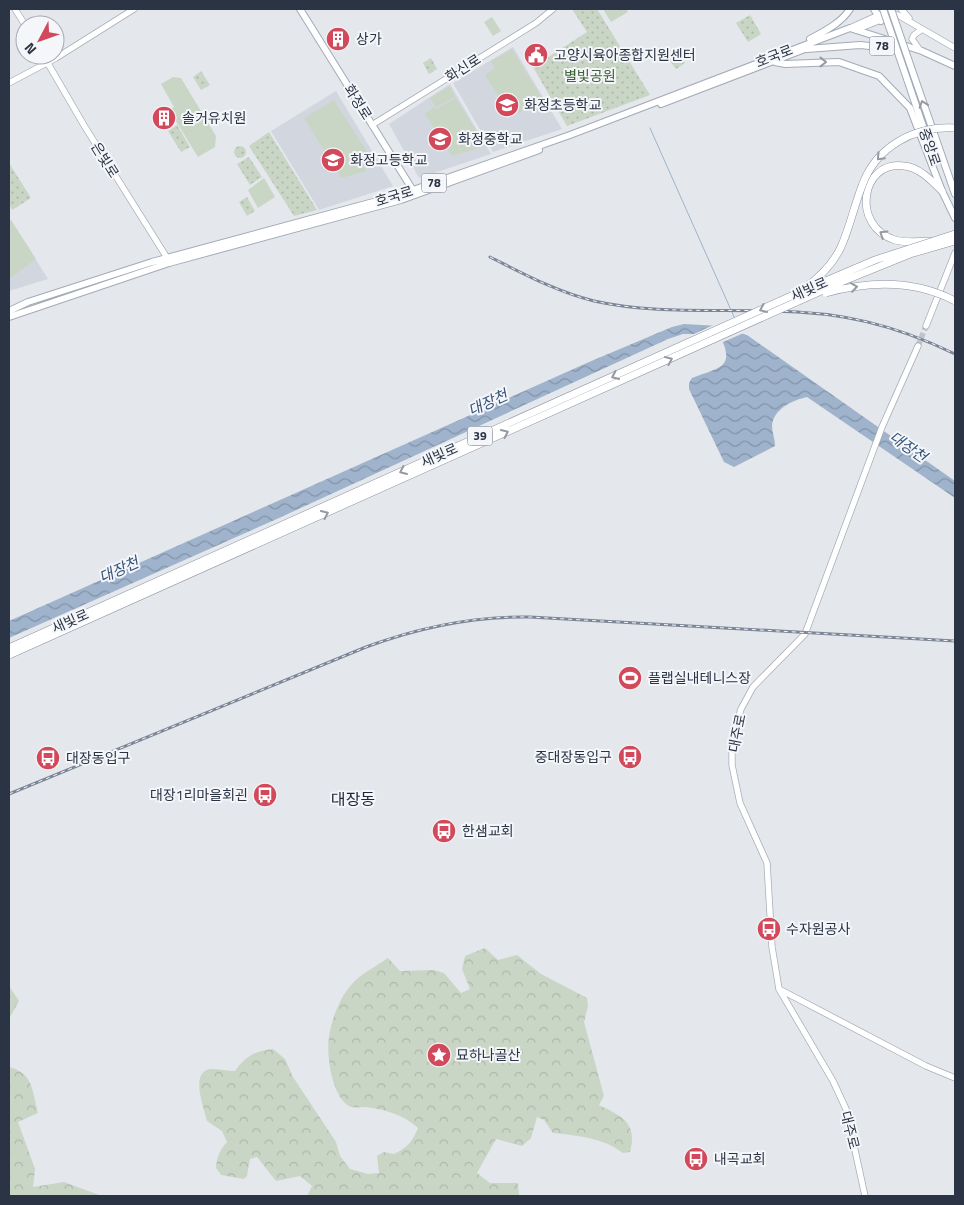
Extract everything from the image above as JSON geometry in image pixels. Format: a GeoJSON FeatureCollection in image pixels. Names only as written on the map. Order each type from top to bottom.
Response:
{"type":"FeatureCollection","features":[{"type":"Feature","properties":{"kind":"highway"},"geometry":{"type":"LineString","coordinates":[[798,293],[818,278],[835,258],[848,230],[862,184],[877,158],[889,147],[911,135],[933,128],[955,128]]}},
{"type":"Feature","properties":{"kind":"highway"},"geometry":{"type":"LineString","coordinates":[[930,241],[896,240],[878,231],[868,218],[865,197],[874,178],[884,170],[896,166],[911,168],[925,175],[942,191]]}},
{"type":"Feature","properties":{"kind":"highway","name":"새빛로"},"geometry":{"type":"LineString","coordinates":[[9,648],[798,293],[875,260],[955,234]]}},
{"type":"Feature","properties":{"kind":"highway","name":"새빛로"},"geometry":{"type":"LineString","coordinates":[[9,655],[878,266],[955,242]]}},
{"type":"Feature","properties":{"kind":"highway"},"geometry":{"type":"LineString","coordinates":[[807,298],[852,287],[888,284],[932,292],[955,301]]}},
{"type":"Feature","properties":{"kind":"main road","name":"화정로"},"geometry":{"type":"LineString","coordinates":[[300,9],[415,193]]}},
{"type":"Feature","properties":{"kind":"main road"},"geometry":{"type":"LineString","coordinates":[[793,49],[830,28],[846,16],[850,9]]}},
{"type":"Feature","properties":{"kind":"main road"},"geometry":{"type":"LineString","coordinates":[[874,9],[880,19]]}},
{"type":"Feature","properties":{"kind":"main road","name":"중앙로"},"geometry":{"type":"LineString","coordinates":[[893,10],[955,194]]}},
{"type":"Feature","properties":{"kind":"main road","name":"중앙로"},"geometry":{"type":"LineString","coordinates":[[893,10],[907,79],[943,186],[955,214]]}},
{"type":"Feature","properties":{"kind":"main road","name":"호국로"},"geometry":{"type":"LineString","coordinates":[[9,311],[28,302],[168,260],[415,193],[775,62],[853,29]]}},
{"type":"Feature","properties":{"kind":"main road","name":"호국로"},"geometry":{"type":"LineString","coordinates":[[415,193],[793,49],[853,29],[922,51],[955,68]]}},
{"type":"Feature","properties":{"kind":"main road","name":"호국로"},"geometry":{"type":"LineString","coordinates":[[806,49],[860,45],[892,48],[921,55],[955,68]]}},
{"type":"Feature","properties":{"kind":"main road"},"geometry":{"type":"LineString","coordinates":[[775,62],[785,64],[839,62],[879,76],[910,108],[942,191],[955,218]]}},
{"type":"Feature","properties":{"kind":"main road","name":"호국로"},"geometry":{"type":"LineString","coordinates":[[9,317],[168,260]]}},
{"type":"Feature","properties":{"kind":"street"},"geometry":{"type":"LineString","coordinates":[[65,52],[134,9]]}},
{"type":"Feature","properties":{"kind":"street","name":"화신로"},"geometry":{"type":"LineString","coordinates":[[372,124],[536,23],[552,9]]}},
{"type":"Feature","properties":{"kind":"street"},"geometry":{"type":"LineString","coordinates":[[853,29],[880,19],[893,10]]}},
{"type":"Feature","properties":{"kind":"street"},"geometry":{"type":"LineString","coordinates":[[893,10],[955,49]]}},
{"type":"Feature","properties":{"kind":"street"},"geometry":{"type":"LineString","coordinates":[[893,10],[921,30],[955,49]]}},
{"type":"Feature","properties":{"kind":"street"},"geometry":{"type":"LineString","coordinates":[[880,19],[910,21]]}},
{"type":"Feature","properties":{"kind":"street"},"geometry":{"type":"LineString","coordinates":[[921,30],[912,39],[916,47],[922,51]]}},
{"type":"Feature","properties":{"kind":"street"},"geometry":{"type":"LineString","coordinates":[[9,84],[44,65]]}},
{"type":"Feature","properties":{"kind":"street","name":"은빛로"},"geometry":{"type":"LineString","coordinates":[[49,65],[85,127],[168,260]]}},
{"type":"Feature","properties":{"kind":"street"},"geometry":{"type":"LineString","coordinates":[[926,326],[955,253]]}},
{"type":"Feature","properties":{"kind":"street","name":"대주로"},"geometry":{"type":"LineString","coordinates":[[865,1196],[846,1109],[833,1081],[779,989],[772,947],[767,863],[740,803],[732,765],[732,741],[741,709],[753,687],[805,634],[874,446],[918,346]]}},
{"type":"Feature","properties":{"kind":"street"},"geometry":{"type":"LineString","coordinates":[[779,989],[926,1066],[955,1078]]}},
{"type":"Feature","properties":{"kind":"shaded area","name":"화정초등학교"},"geometry":{"type":"Polygon","coordinates":[[[513,47],[562,129],[493,152],[453,83],[513,47]]]}},
{"type":"Feature","properties":{"kind":"shaded area","name":"화정중학교"},"geometry":{"type":"Polygon","coordinates":[[[450,84],[491,154],[419,178],[389,124],[450,84]]]}},
{"type":"Feature","properties":{"kind":"shaded area","name":"화정고등학교"},"geometry":{"type":"Polygon","coordinates":[[[336,91],[393,186],[319,210],[271,131],[336,91]]]}},
{"type":"Feature","properties":{"kind":"shaded area"},"geometry":{"type":"Polygon","coordinates":[[[11,220],[48,279],[9,291],[9,221],[11,220]]]}},
{"type":"Feature","properties":{"kind":"green space","name":"별빛공원"},"geometry":{"type":"Polygon","coordinates":[[[572,9],[597,9],[650,95],[567,126],[533,67],[587,32],[572,9]]]}},
{"type":"Feature","properties":{"kind":"green space"},"geometry":{"type":"Polygon","coordinates":[[[603,9],[626,9],[628,12],[611,22],[603,9]]]}},
{"type":"Feature","properties":{"kind":"green space"},"geometry":{"type":"Polygon","coordinates":[[[750,15],[761,34],[748,42],[736,23],[750,15]]]}},
{"type":"Feature","properties":{"kind":"green space"},"geometry":{"type":"Polygon","coordinates":[[[492,17],[501,31],[493,36],[484,22],[492,17]]]}},
{"type":"Feature","properties":{"kind":"green space"},"geometry":{"type":"Polygon","coordinates":[[[512,49],[542,98],[520,112],[510,115],[485,75],[495,68],[491,61],[512,49]]]}},
{"type":"Feature","properties":{"kind":"green space"},"geometry":{"type":"Polygon","coordinates":[[[679,54],[685,63],[676,69],[669,60],[679,54]]]}},
{"type":"Feature","properties":{"kind":"green space"},"geometry":{"type":"Polygon","coordinates":[[[431,58],[437,69],[429,74],[423,63],[431,58]]]}},
{"type":"Feature","properties":{"kind":"green space"},"geometry":{"type":"Polygon","coordinates":[[[201,71],[210,85],[201,90],[193,77],[201,71]]]}},
{"type":"Feature","properties":{"kind":"green space"},"geometry":{"type":"Polygon","coordinates":[[[173,77],[181,78],[216,136],[215,147],[198,157],[169,110],[174,107],[161,84],[173,77]]]}},
{"type":"Feature","properties":{"kind":"green space"},"geometry":{"type":"Polygon","coordinates":[[[450,86],[455,97],[436,107],[430,98],[450,86]]]}},
{"type":"Feature","properties":{"kind":"green space"},"geometry":{"type":"Polygon","coordinates":[[[456,98],[485,146],[452,156],[425,114],[434,107],[436,109],[456,98]]]}},
{"type":"Feature","properties":{"kind":"green space"},"geometry":{"type":"Polygon","coordinates":[[[334,100],[373,161],[364,167],[366,171],[341,178],[304,118],[334,100]]]}},
{"type":"Feature","properties":{"kind":"green space"},"geometry":{"type":"Polygon","coordinates":[[[177,125],[190,147],[181,152],[168,131],[177,125]]]}},
{"type":"Feature","properties":{"kind":"green space"},"geometry":{"type":"Polygon","coordinates":[[[269,132],[317,210],[294,216],[249,146],[269,132]]]}},
{"type":"Feature","properties":{"kind":"green space"},"geometry":{"type":"Polygon","coordinates":[[[240,146],[246,152],[240,158],[234,152],[240,146]]]}},
{"type":"Feature","properties":{"kind":"green space"},"geometry":{"type":"Polygon","coordinates":[[[249,157],[262,177],[250,185],[237,164],[249,157]]]}},
{"type":"Feature","properties":{"kind":"green space"},"geometry":{"type":"Polygon","coordinates":[[[9,163],[31,198],[12,210],[9,204],[9,163]]]}},
{"type":"Feature","properties":{"kind":"green space"},"geometry":{"type":"Polygon","coordinates":[[[264,178],[275,197],[258,208],[248,190],[264,178]]]}},
{"type":"Feature","properties":{"kind":"green space"},"geometry":{"type":"Polygon","coordinates":[[[247,197],[255,211],[247,216],[239,202],[247,197]]]}},
{"type":"Feature","properties":{"kind":"green space"},"geometry":{"type":"Polygon","coordinates":[[[11,220],[36,259],[9,279],[9,221],[11,220]]]}},
{"type":"Feature","properties":{"kind":"green space"},"geometry":{"type":"Polygon","coordinates":[[[485,948],[498,960],[517,955],[541,974],[587,998],[588,1006],[584,1022],[604,1096],[599,1105],[621,1117],[630,1127],[632,1142],[630,1152],[623,1153],[607,1144],[590,1138],[553,1133],[544,1120],[537,1117],[531,1138],[522,1146],[496,1139],[477,1173],[490,1183],[518,1183],[519,1196],[307,1196],[312,1186],[300,1176],[276,1181],[257,1157],[250,1159],[247,1176],[244,1179],[221,1175],[216,1168],[217,1161],[220,1151],[227,1142],[222,1131],[207,1121],[201,1099],[199,1083],[201,1076],[204,1071],[211,1069],[235,1071],[251,1055],[273,1049],[285,1059],[293,1077],[336,1142],[340,1156],[350,1169],[368,1174],[379,1173],[377,1156],[384,1152],[394,1154],[403,1149],[411,1141],[418,1128],[406,1119],[387,1111],[366,1107],[351,1107],[339,1095],[332,1076],[328,1054],[329,1037],[337,1009],[347,990],[355,981],[388,958],[400,971],[434,970],[444,973],[461,993],[470,989],[462,969],[465,956],[485,948]]]}},
{"type":"Feature","properties":{"kind":"green space"},"geometry":{"type":"Polygon","coordinates":[[[9,986],[19,1001],[9,1019],[9,986]]]}},
{"type":"Feature","properties":{"kind":"green space"},"geometry":{"type":"Polygon","coordinates":[[[9,1067],[17,1070],[28,1079],[38,1113],[18,1122],[35,1169],[33,1187],[64,1182],[102,1196],[9,1196],[9,1067]]]}},
{"type":"Feature","properties":{"kind":"water"},"geometry":{"type":"Polygon","coordinates":[[[684,324],[720,326],[747,335],[955,481],[955,498],[807,397],[790,403],[776,415],[772,426],[775,446],[734,467],[724,462],[689,389],[689,383],[692,378],[715,369],[725,362],[726,357],[722,340],[693,334],[683,334],[668,339],[279,518],[9,638],[9,621],[589,362],[672,327],[684,324]]]}},
{"type":"Feature","properties":{"kind":"pier"},"geometry":{"type":"Polygon","coordinates":[[[718,323],[746,332],[721,343],[704,337],[689,336],[718,323]]]}},
{"type":"Feature","properties":{"kind":"waterway"},"geometry":{"type":"LineString","coordinates":[[650,128],[735,319]]}},
{"type":"Feature","properties":{"kind":"tunnel"},"geometry":{"type":"LineString","coordinates":[[918,346],[926,326]]}},
{"type":"Feature","properties":{"kind":"railway"},"geometry":{"type":"LineString","coordinates":[[490,257],[554,288],[594,301],[638,308],[797,312],[844,317],[888,327],[955,354]]}},
{"type":"Feature","properties":{"kind":"railway"},"geometry":{"type":"LineString","coordinates":[[9,794],[366,647],[427,628],[447,624],[488,618],[530,617],[955,641]]}},
{"type":"Feature","properties":{"kind":"place","name":"상가"},"geometry":{"type":"Point","coordinates":[338,39]}},
{"type":"Feature","properties":{"kind":"place","name":"고양시육아종합지원센터"},"geometry":{"type":"Point","coordinates":[536,55]}},
{"type":"Feature","properties":{"kind":"place","name":"화정초등학교"},"geometry":{"type":"Point","coordinates":[507,105]}},
{"type":"Feature","properties":{"kind":"place","name":"솔거유치원"},"geometry":{"type":"Point","coordinates":[164,118]}},
{"type":"Feature","properties":{"kind":"place","name":"화정중학교"},"geometry":{"type":"Point","coordinates":[440,139]}},
{"type":"Feature","properties":{"kind":"place","name":"화정고등학교"},"geometry":{"type":"Point","coordinates":[333,160]}},
{"type":"Feature","properties":{"kind":"place","name":"플랩실내테니스장"},"geometry":{"type":"Point","coordinates":[630,678]}},
{"type":"Feature","properties":{"kind":"place","name":"중대장동입구"},"geometry":{"type":"Point","coordinates":[630,757]}},
{"type":"Feature","properties":{"kind":"place","name":"대장동입구"},"geometry":{"type":"Point","coordinates":[48,758]}},
{"type":"Feature","properties":{"kind":"place","name":"대장1리마을회괸"},"geometry":{"type":"Point","coordinates":[265,795]}},
{"type":"Feature","properties":{"kind":"place","name":"한샘교회"},"geometry":{"type":"Point","coordinates":[444,831]}},
{"type":"Feature","properties":{"kind":"place","name":"수자원공사"},"geometry":{"type":"Point","coordinates":[769,929]}},
{"type":"Feature","properties":{"kind":"place","name":"묘하나골산"},"geometry":{"type":"Point","coordinates":[439,1055]}},
{"type":"Feature","properties":{"kind":"place","name":"내곡교회"},"geometry":{"type":"Point","coordinates":[696,1159]}},
{"type":"Feature","properties":{"kind":"district","name":"대장동"},"geometry":{"type":"Point","coordinates":[353,799]}},
{"type":"Feature","properties":{"kind":"water label","name":"대장천"},"geometry":{"type":"Point","coordinates":[488,403]}},
{"type":"Feature","properties":{"kind":"water label","name":"대장천"},"geometry":{"type":"Point","coordinates":[908,447]}},
{"type":"Feature","properties":{"kind":"water label","name":"대장천"},"geometry":{"type":"Point","coordinates":[119,570]}}]}
